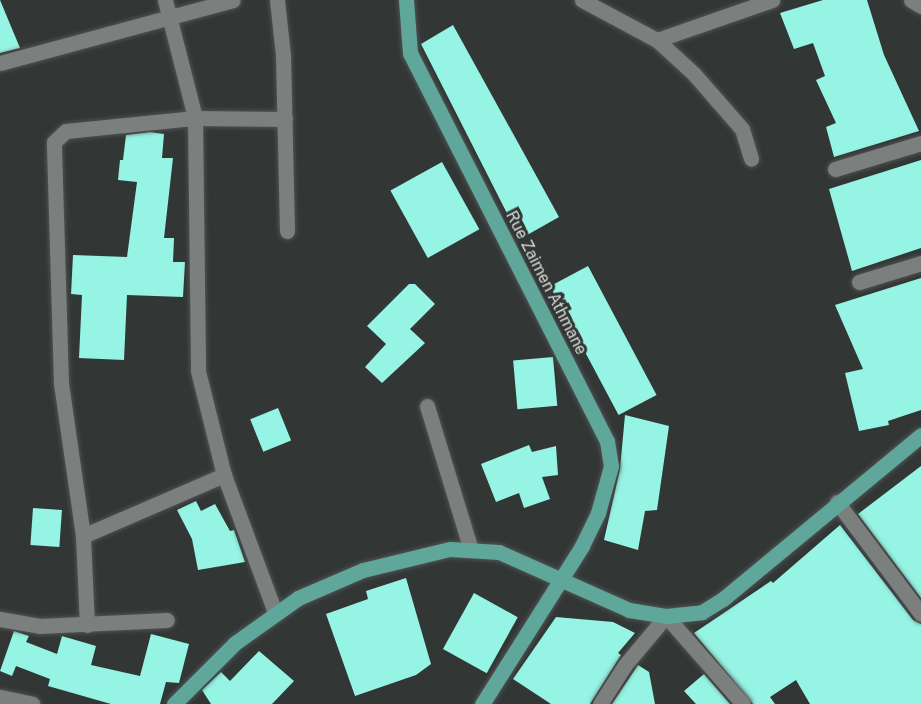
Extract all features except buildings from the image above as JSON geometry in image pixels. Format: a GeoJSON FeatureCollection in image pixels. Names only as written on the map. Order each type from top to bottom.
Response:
{"type":"FeatureCollection","features":[{"type":"Feature","properties":{"kind":"main road","name":"Rue Zaimen Athmane"},"geometry":{"type":"LineString","coordinates":[[406,0],[410,53],[607,441],[611,466],[606,489],[582,546],[482,704]]}},
{"type":"Feature","properties":{"kind":"main road"},"geometry":{"type":"LineString","coordinates":[[174,704],[204,670],[275,612],[344,577],[406,558],[470,547],[499,552],[629,610],[666,616],[691,615],[714,607],[837,502],[921,435]]}},
{"type":"Feature","properties":{"kind":"street"},"geometry":{"type":"LineString","coordinates":[[165,0],[172,18],[195,118],[198,371],[224,475],[275,612]]}},
{"type":"Feature","properties":{"kind":"street"},"geometry":{"type":"LineString","coordinates":[[0,63],[233,0]]}},
{"type":"Feature","properties":{"kind":"street"},"geometry":{"type":"LineString","coordinates":[[277,0],[285,119],[287,231]]}},
{"type":"Feature","properties":{"kind":"street"},"geometry":{"type":"LineString","coordinates":[[582,0],[657,40],[694,74],[741,129],[751,159]]}},
{"type":"Feature","properties":{"kind":"street"},"geometry":{"type":"LineString","coordinates":[[657,40],[772,0]]}},
{"type":"Feature","properties":{"kind":"street"},"geometry":{"type":"LineString","coordinates":[[911,0],[921,6]]}},
{"type":"Feature","properties":{"kind":"street"},"geometry":{"type":"LineString","coordinates":[[87,625],[83,536],[61,383],[54,142],[66,131],[195,118],[285,119]]}},
{"type":"Feature","properties":{"kind":"street"},"geometry":{"type":"LineString","coordinates":[[835,169],[921,143]]}},
{"type":"Feature","properties":{"kind":"street"},"geometry":{"type":"LineString","coordinates":[[859,282],[921,262]]}},
{"type":"Feature","properties":{"kind":"street"},"geometry":{"type":"LineString","coordinates":[[427,406],[470,547]]}},
{"type":"Feature","properties":{"kind":"street"},"geometry":{"type":"LineString","coordinates":[[83,536],[224,475]]}},
{"type":"Feature","properties":{"kind":"street"},"geometry":{"type":"LineString","coordinates":[[837,502],[921,614]]}},
{"type":"Feature","properties":{"kind":"street"},"geometry":{"type":"LineString","coordinates":[[600,704],[625,665],[666,616],[743,704]]}},
{"type":"Feature","properties":{"kind":"street"},"geometry":{"type":"LineString","coordinates":[[0,619],[39,626],[167,620]]}},
{"type":"Feature","properties":{"kind":"street"},"geometry":{"type":"LineString","coordinates":[[0,697],[32,704]]}}]}
